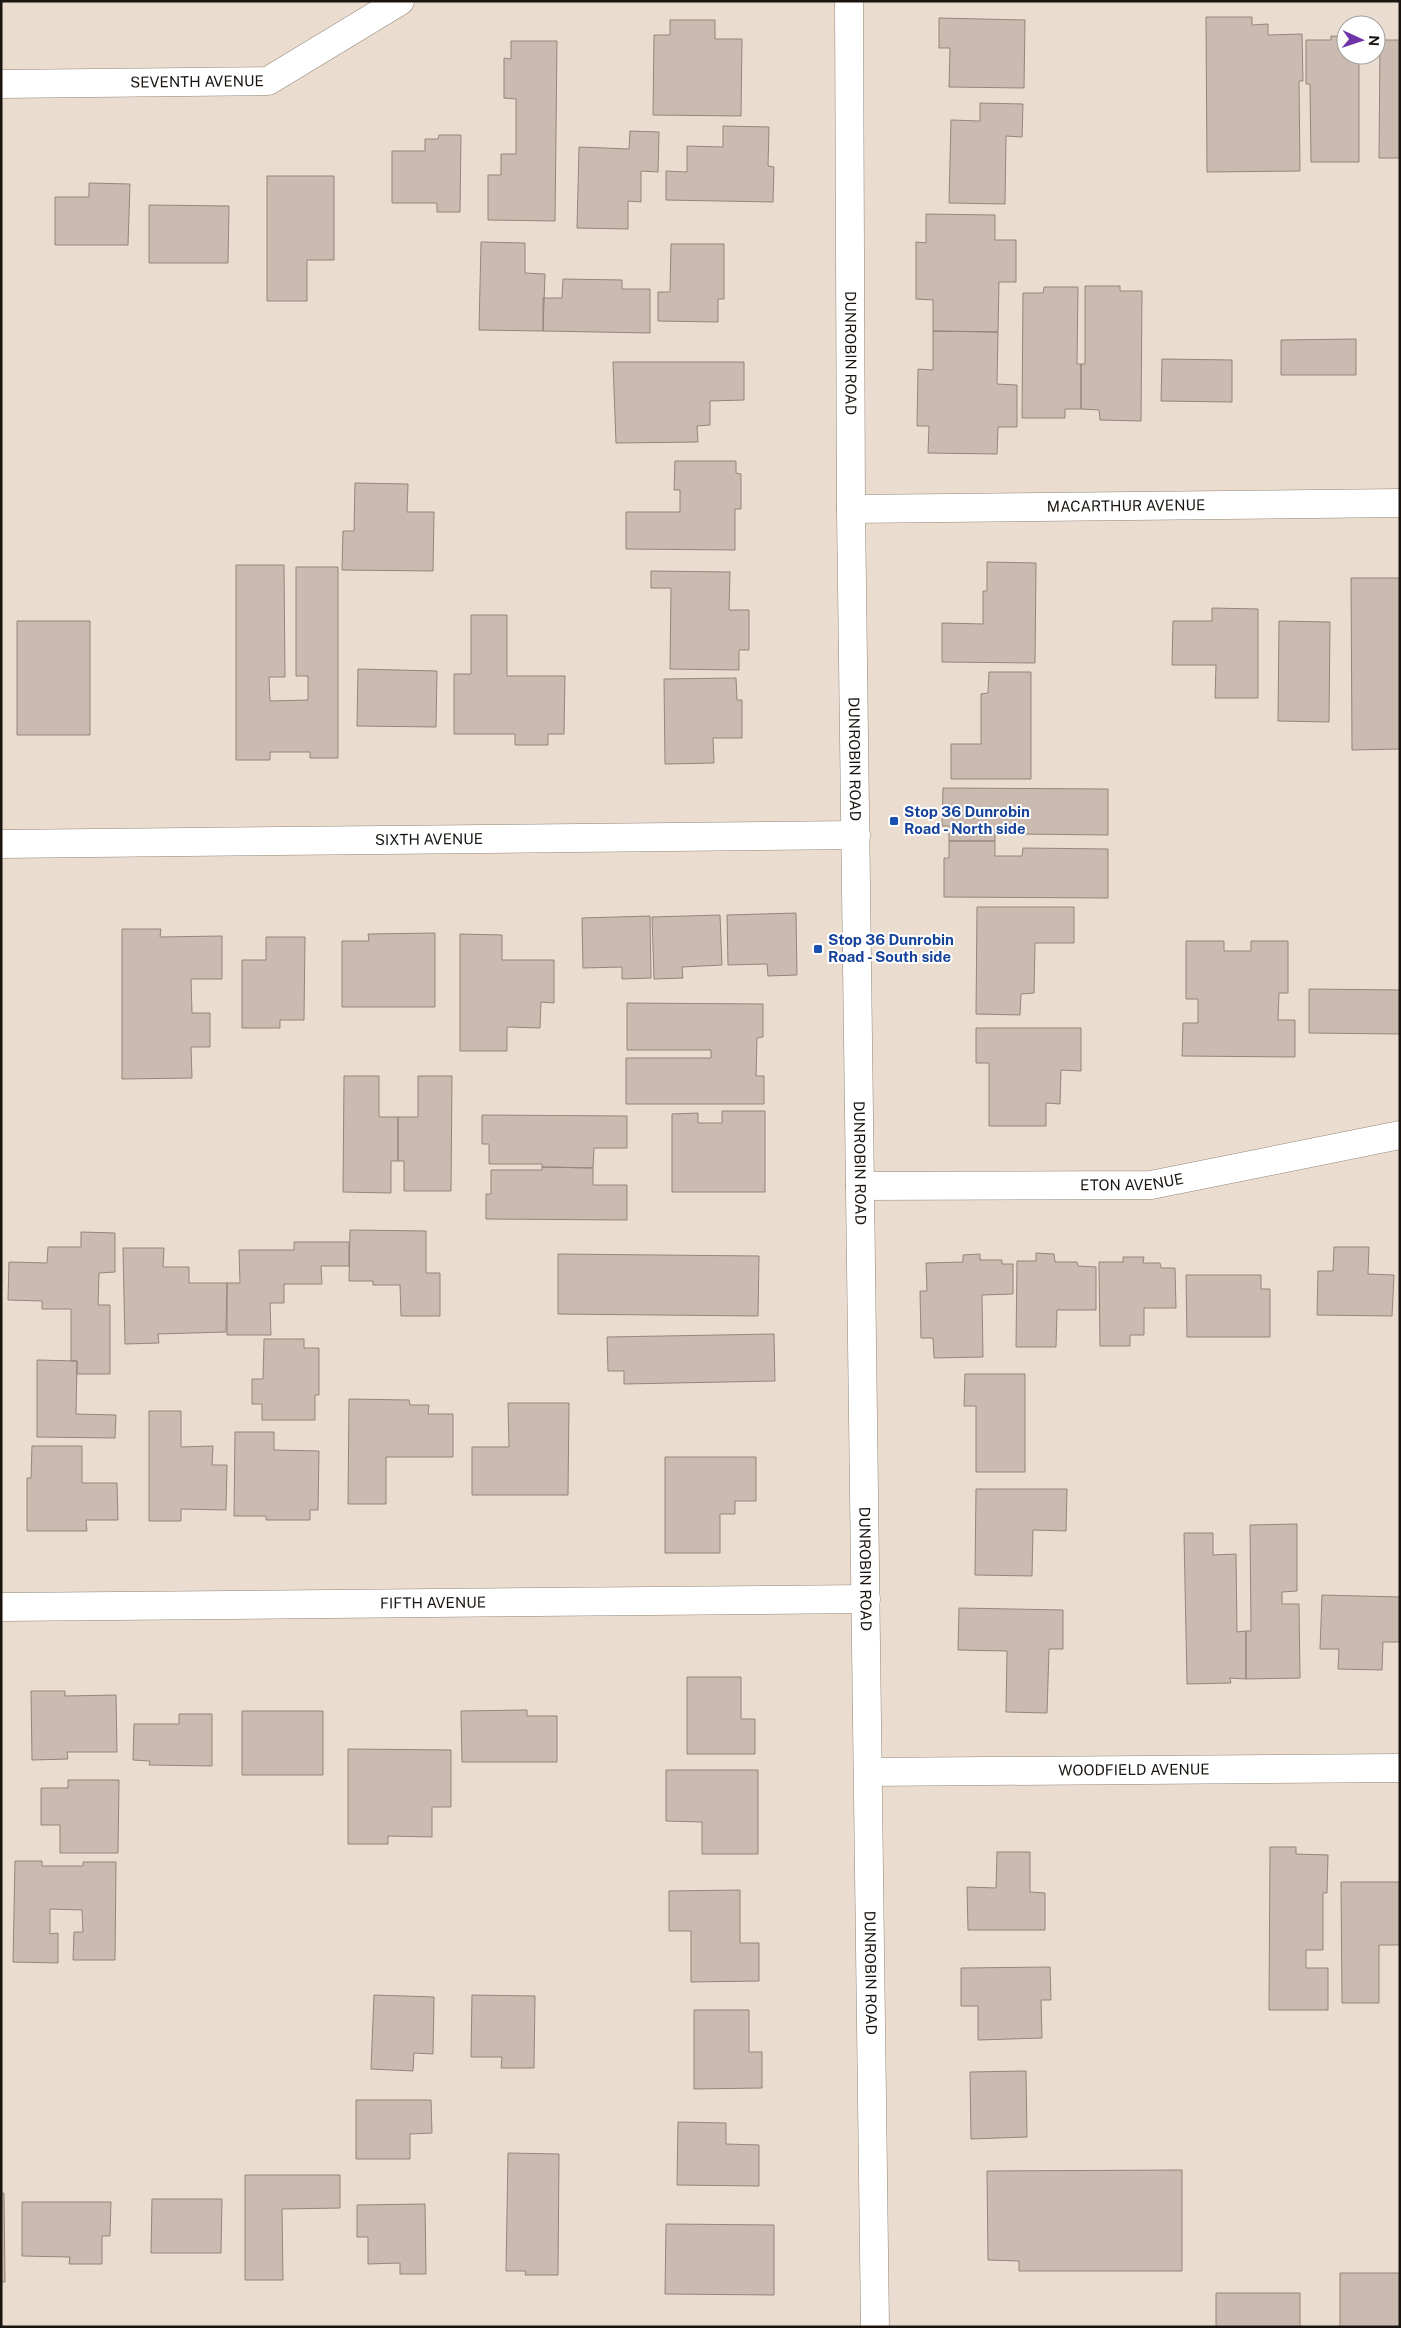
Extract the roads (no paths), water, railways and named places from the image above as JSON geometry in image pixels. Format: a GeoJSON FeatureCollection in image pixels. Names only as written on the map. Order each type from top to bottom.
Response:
{"type":"FeatureCollection","features":[{"type":"Feature","properties":{"kind":"street","name":"SEVENTH AVENUE"},"geometry":{"type":"LineString","coordinates":[[1,84],[268,81],[400,1]]}},
{"type":"Feature","properties":{"kind":"street","name":"DUNROBIN ROAD"},"geometry":{"type":"LineString","coordinates":[[849,1],[852,509],[875,2327]]}},
{"type":"Feature","properties":{"kind":"street","name":"MACARTHUR AVENUE"},"geometry":{"type":"LineString","coordinates":[[852,509],[1400,503]]}},
{"type":"Feature","properties":{"kind":"street","name":"SIXTH AVENUE"},"geometry":{"type":"LineString","coordinates":[[1,844],[856,835]]}},
{"type":"Feature","properties":{"kind":"street","name":"ETON AVENUE"},"geometry":{"type":"LineString","coordinates":[[860,1186],[1151,1185],[1400,1135]]}},
{"type":"Feature","properties":{"kind":"street","name":"FIFTH AVENUE"},"geometry":{"type":"LineString","coordinates":[[1,1607],[866,1599]]}},
{"type":"Feature","properties":{"kind":"street","name":"WOODFIELD AVENUE"},"geometry":{"type":"LineString","coordinates":[[868,1772],[1400,1768]]}},
{"type":"Feature","properties":{"kind":"place","name":"Stop 36 Dunrobin Road - North side"},"geometry":{"type":"Point","coordinates":[894,821]}},
{"type":"Feature","properties":{"kind":"place","name":"Stop 36 Dunrobin Road - South side"},"geometry":{"type":"Point","coordinates":[818,949]}}]}
